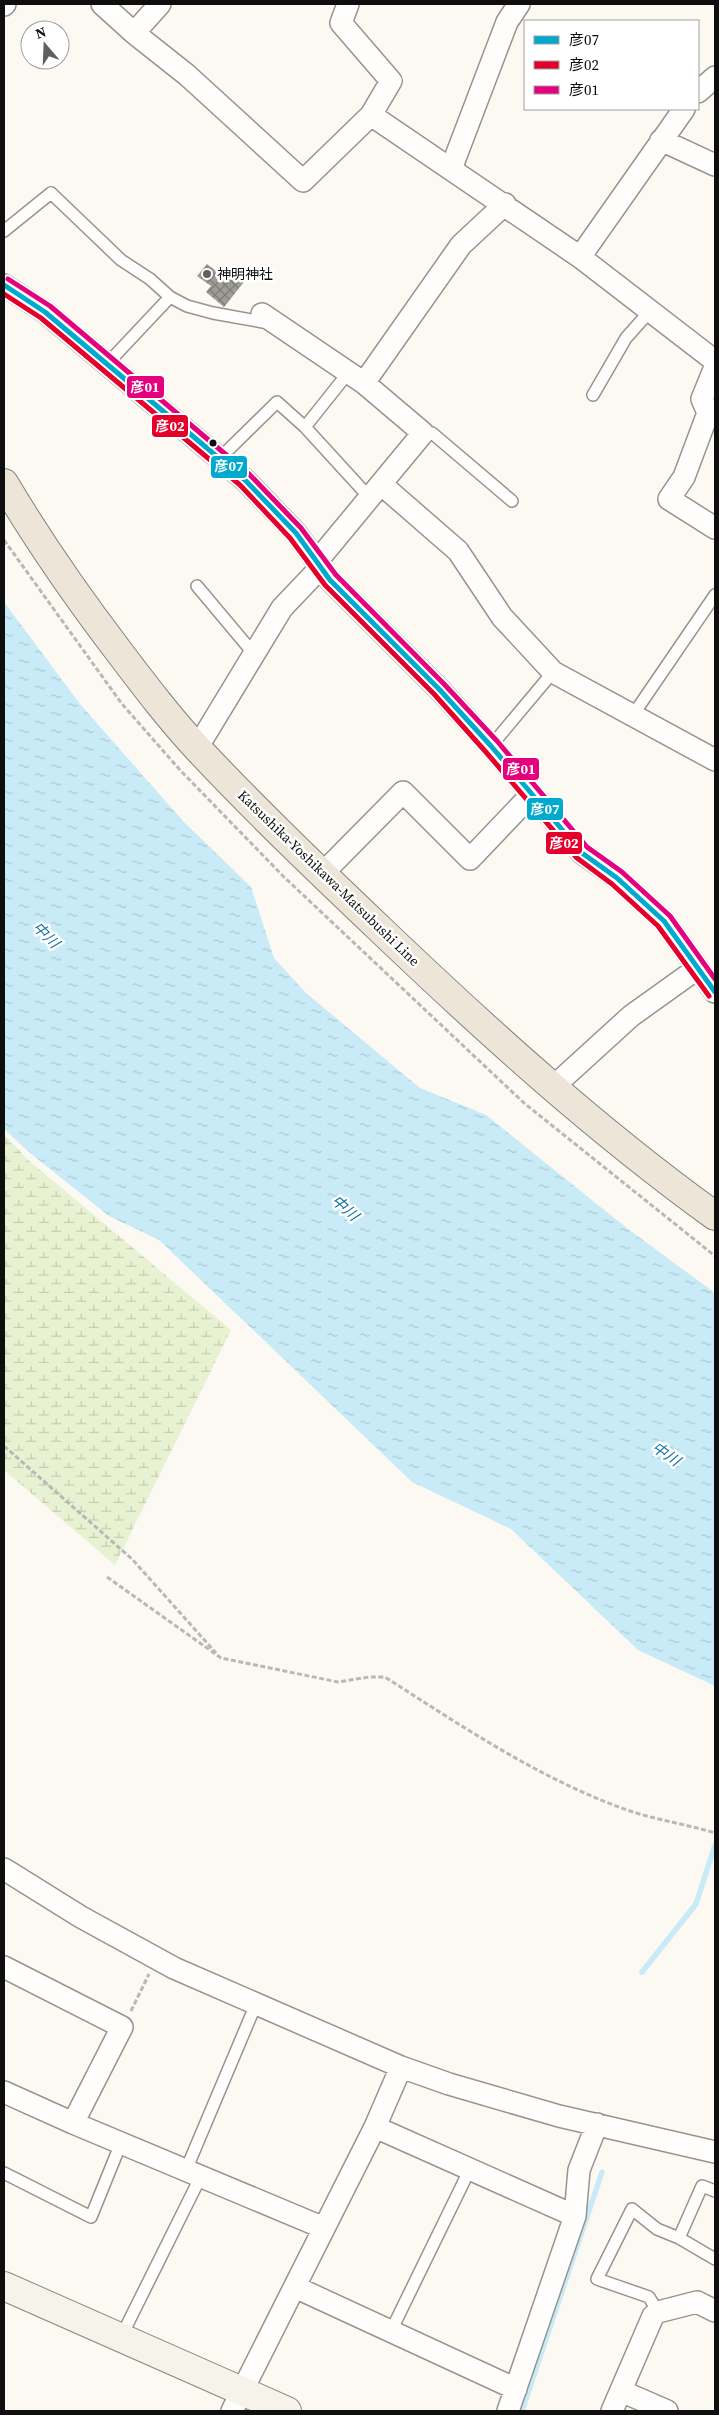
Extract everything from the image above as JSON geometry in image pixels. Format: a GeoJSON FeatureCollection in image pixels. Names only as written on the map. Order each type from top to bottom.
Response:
{"type":"FeatureCollection","features":[{"type":"Feature","properties":{"kind":"main road","name":"Katsushika-Yoshikawa-Matsubushi Line"},"geometry":{"type":"LineString","coordinates":[[4,483],[30,528],[91,615],[153,696],[197,748],[322,874],[427,974],[552,1088],[664,1180],[715,1216]]}},
{"type":"Feature","properties":{"kind":"street"},"geometry":{"type":"LineString","coordinates":[[102,4],[134,33],[187,75],[303,182],[371,115],[391,81],[341,23],[348,4]]}},
{"type":"Feature","properties":{"kind":"street"},"geometry":{"type":"LineString","coordinates":[[134,33],[160,4]]}},
{"type":"Feature","properties":{"kind":"street"},"geometry":{"type":"LineString","coordinates":[[451,169],[507,22],[519,4]]}},
{"type":"Feature","properties":{"kind":"street"},"geometry":{"type":"LineString","coordinates":[[699,91],[715,77]]}},
{"type":"Feature","properties":{"kind":"street"},"geometry":{"type":"LineString","coordinates":[[580,257],[683,110]]}},
{"type":"Feature","properties":{"kind":"street"},"geometry":{"type":"LineString","coordinates":[[371,115],[505,204],[580,257],[715,361]]}},
{"type":"Feature","properties":{"kind":"street"},"geometry":{"type":"LineString","coordinates":[[661,140],[715,165]]}},
{"type":"Feature","properties":{"kind":"street"},"geometry":{"type":"LineString","coordinates":[[354,380],[461,245],[505,204]]}},
{"type":"Feature","properties":{"kind":"street"},"geometry":{"type":"LineString","coordinates":[[4,285],[45,312],[106,365],[220,458],[276,511],[330,580],[439,689],[491,746],[582,853],[617,878],[664,921],[715,992]]}},
{"type":"Feature","properties":{"kind":"street"},"geometry":{"type":"LineString","coordinates":[[197,748],[282,608],[423,433],[354,380],[262,318]]}},
{"type":"Feature","properties":{"kind":"street"},"geometry":{"type":"LineString","coordinates":[[715,367],[702,399],[708,413],[684,477],[669,499],[715,528]]}},
{"type":"Feature","properties":{"kind":"street"},"geometry":{"type":"LineString","coordinates":[[375,491],[458,551],[502,617],[553,672],[715,760]]}},
{"type":"Feature","properties":{"kind":"street"},"geometry":{"type":"LineString","coordinates":[[322,874],[403,792],[470,859],[532,794]]}},
{"type":"Feature","properties":{"kind":"street"},"geometry":{"type":"LineString","coordinates":[[552,1088],[631,1016],[698,968]]}},
{"type":"Feature","properties":{"kind":"street"},"geometry":{"type":"LineString","coordinates":[[4,1869],[81,1917],[156,1959],[401,2067],[448,2084],[597,2124],[715,2152]]}},
{"type":"Feature","properties":{"kind":"street"},"geometry":{"type":"LineString","coordinates":[[4,1967],[122,2027],[73,2123]]}},
{"type":"Feature","properties":{"kind":"street"},"geometry":{"type":"LineString","coordinates":[[237,2402],[375,2126],[401,2067]]}},
{"type":"Feature","properties":{"kind":"street"},"geometry":{"type":"LineString","coordinates":[[4,2092],[73,2123],[324,2228]]}},
{"type":"Feature","properties":{"kind":"street"},"geometry":{"type":"LineString","coordinates":[[508,2411],[575,2216],[579,2170],[597,2124]]}},
{"type":"Feature","properties":{"kind":"street"},"geometry":{"type":"LineString","coordinates":[[375,2126],[575,2216]]}},
{"type":"Feature","properties":{"kind":"street"},"geometry":{"type":"LineString","coordinates":[[4,2286],[120,2337],[237,2402],[287,2411]]}},
{"type":"Feature","properties":{"kind":"street"},"geometry":{"type":"LineString","coordinates":[[295,2288],[516,2389]]}},
{"type":"Feature","properties":{"kind":"street"},"geometry":{"type":"LineString","coordinates":[[612,2411],[653,2316],[658,2312],[697,2302],[715,2311]]}},
{"type":"Feature","properties":{"kind":"street"},"geometry":{"type":"LineString","coordinates":[[621,2391],[667,2411]]}},
{"type":"Feature","properties":{"kind":"lane"},"geometry":{"type":"LineString","coordinates":[[4,231],[51,193],[121,260],[150,280],[170,297],[186,306],[204,311],[262,318]]}},
{"type":"Feature","properties":{"kind":"lane"},"geometry":{"type":"LineString","coordinates":[[106,365],[170,297]]}},
{"type":"Feature","properties":{"kind":"lane"},"geometry":{"type":"LineString","coordinates":[[593,395],[626,338],[650,311]]}},
{"type":"Feature","properties":{"kind":"lane"},"geometry":{"type":"LineString","coordinates":[[305,427],[354,380]]}},
{"type":"Feature","properties":{"kind":"lane"},"geometry":{"type":"LineString","coordinates":[[220,458],[277,402],[375,491]]}},
{"type":"Feature","properties":{"kind":"lane"},"geometry":{"type":"LineString","coordinates":[[423,433],[432,433],[512,501]]}},
{"type":"Feature","properties":{"kind":"lane"},"geometry":{"type":"LineString","coordinates":[[197,586],[254,654]]}},
{"type":"Feature","properties":{"kind":"lane"},"geometry":{"type":"LineString","coordinates":[[633,715],[715,595]]}},
{"type":"Feature","properties":{"kind":"lane"},"geometry":{"type":"LineString","coordinates":[[491,746],[553,672]]}},
{"type":"Feature","properties":{"kind":"lane"},"geometry":{"type":"LineString","coordinates":[[120,2337],[193,2173],[256,2004]]}},
{"type":"Feature","properties":{"kind":"lane"},"geometry":{"type":"LineString","coordinates":[[4,2173],[91,2217],[121,2143]]}},
{"type":"Feature","properties":{"kind":"lane"},"geometry":{"type":"LineString","coordinates":[[391,2332],[470,2169]]}},
{"type":"Feature","properties":{"kind":"lane"},"geometry":{"type":"LineString","coordinates":[[679,2238],[702,2186],[715,2191]]}},
{"type":"Feature","properties":{"kind":"lane"},"geometry":{"type":"LineString","coordinates":[[658,2312],[649,2297],[597,2279],[632,2209],[657,2229],[679,2238],[715,2260]]}},
{"type":"Feature","properties":{"kind":"path"},"geometry":{"type":"LineString","coordinates":[[4,1446],[132,1559],[221,1658]]}},
{"type":"Feature","properties":{"kind":"path"},"geometry":{"type":"LineString","coordinates":[[107,1577],[221,1658],[338,1682],[369,1677],[385,1677],[489,1744],[562,1783],[628,1811],[714,1833]]}},
{"type":"Feature","properties":{"kind":"path"},"geometry":{"type":"LineString","coordinates":[[122,2027],[156,1959]]}},
{"type":"Feature","properties":{"kind":"green space"},"geometry":{"type":"Polygon","coordinates":[[[4,1134],[27,1159],[231,1330],[115,1565],[4,1470],[4,1134]]]}},
{"type":"Feature","properties":{"kind":"water","name":"中川"},"geometry":{"type":"Polygon","coordinates":[[[4,602],[80,704],[183,821],[251,887],[274,958],[306,993],[420,1088],[486,1115],[628,1229],[715,1293],[715,1686],[638,1650],[511,1529],[412,1482],[159,1240],[109,1216],[30,1153],[4,1129],[4,602]]]}},
{"type":"Feature","properties":{"kind":"building"},"geometry":{"type":"Polygon","coordinates":[[[207,264],[220,274],[226,268],[244,282],[224,307],[206,292],[211,286],[197,276],[207,264]]]}},
{"type":"Feature","properties":{"kind":"waterway"},"geometry":{"type":"LineString","coordinates":[[642,1972],[696,1904],[715,1845]]}},
{"type":"Feature","properties":{"kind":"waterway"},"geometry":{"type":"LineString","coordinates":[[522,2411],[602,2172]]}},
{"type":"Feature","properties":{"kind":"transit line","name":"彦01"},"geometry":{"type":"LineString","coordinates":[[8,279],[50,306],[250,475],[301,528],[336,575],[444,684],[497,741],[587,847],[622,872],[670,916],[715,979]]}},
{"type":"Feature","properties":{"kind":"transit line","name":"彦07"},"geometry":{"type":"LineString","coordinates":[[4,285],[45,312],[245,480],[296,533],[330,580],[439,689],[491,746],[582,853],[617,878],[664,921],[715,992]]}},
{"type":"Feature","properties":{"kind":"transit line","name":"彦02"},"geometry":{"type":"LineString","coordinates":[[4,294],[41,318],[240,485],[290,538],[325,585],[434,694],[577,858],[612,884],[658,926],[709,996]]}},
{"type":"Feature","properties":{"kind":"place","name":"神明神社"},"geometry":{"type":"Point","coordinates":[207,274]}}]}
